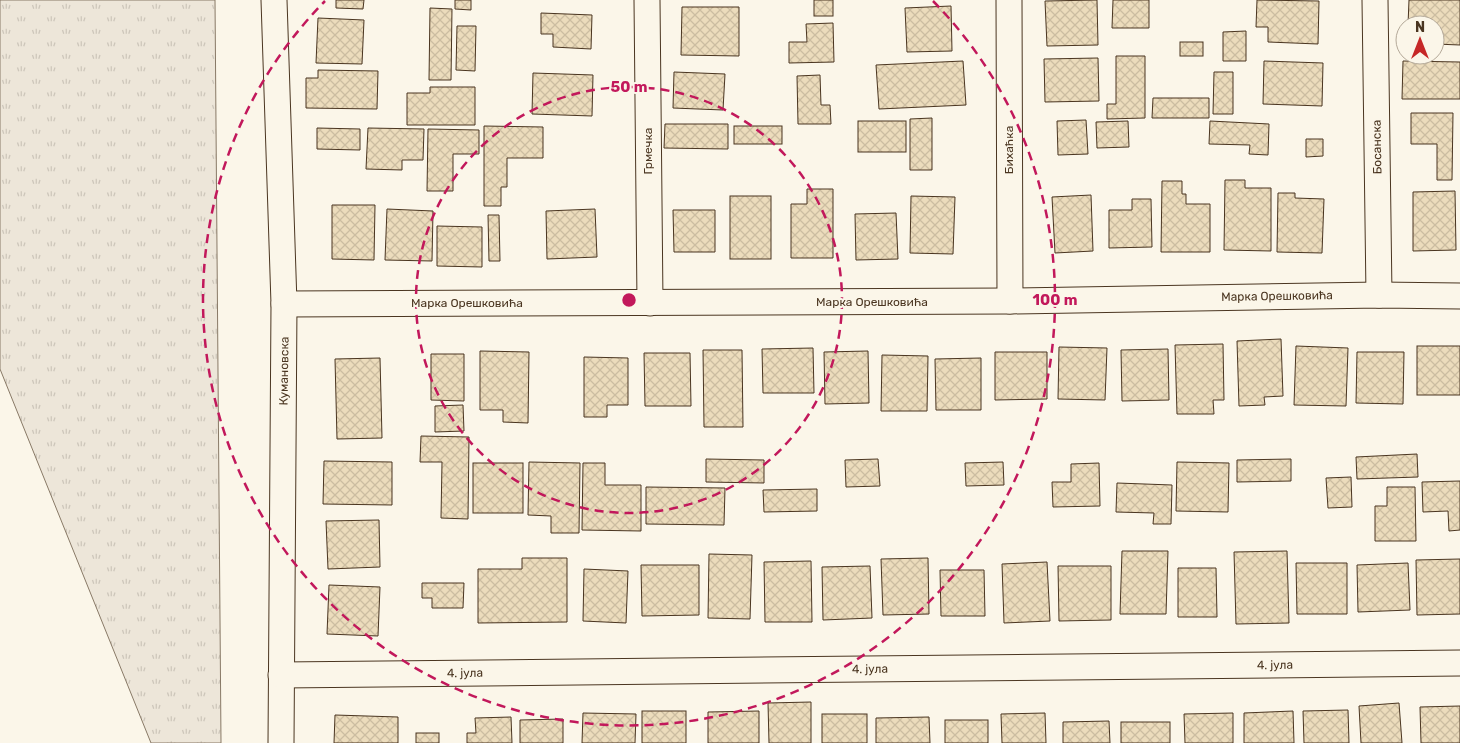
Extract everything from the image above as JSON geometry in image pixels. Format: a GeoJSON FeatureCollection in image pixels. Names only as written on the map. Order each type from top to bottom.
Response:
{"type":"FeatureCollection","features":[{"type":"Feature","properties":{"kind":"street","name":"Кумановска"},"geometry":{"type":"LineString","coordinates":[[274,0],[284,304],[281,743]]}},
{"type":"Feature","properties":{"kind":"street","name":"Грмечка"},"geometry":{"type":"LineString","coordinates":[[647,0],[650,303]]}},
{"type":"Feature","properties":{"kind":"street","name":"Бихаћка"},"geometry":{"type":"LineString","coordinates":[[1009,0],[1010,301]]}},
{"type":"Feature","properties":{"kind":"street","name":"Босанска"},"geometry":{"type":"LineString","coordinates":[[1375,0],[1380,295]]}},
{"type":"Feature","properties":{"kind":"street","name":"Марка Орешковића"},"geometry":{"type":"LineString","coordinates":[[284,304],[1010,301],[1380,295],[1460,296]]}},
{"type":"Feature","properties":{"kind":"street","name":"4. јула"},"geometry":{"type":"LineString","coordinates":[[281,675],[1460,663]]}},
{"type":"Feature","properties":{"kind":"green space"},"geometry":{"type":"Polygon","coordinates":[[[0,0],[215,0],[221,743],[151,743],[0,369],[0,0]]]}},
{"type":"Feature","properties":{"kind":"building"},"geometry":{"type":"Polygon","coordinates":[[[336,0],[364,0],[363,9],[336,8],[336,0]]]}},
{"type":"Feature","properties":{"kind":"building"},"geometry":{"type":"Polygon","coordinates":[[[455,0],[471,0],[471,10],[455,9],[455,0]]]}},
{"type":"Feature","properties":{"kind":"building"},"geometry":{"type":"Polygon","coordinates":[[[814,0],[833,0],[833,16],[814,16],[814,0]]]}},
{"type":"Feature","properties":{"kind":"building"},"geometry":{"type":"Polygon","coordinates":[[[1097,0],[1098,45],[1047,46],[1045,1],[1097,0]]]}},
{"type":"Feature","properties":{"kind":"building"},"geometry":{"type":"Polygon","coordinates":[[[1113,0],[1149,0],[1149,28],[1112,28],[1113,0]]]}},
{"type":"Feature","properties":{"kind":"building"},"geometry":{"type":"Polygon","coordinates":[[[1257,0],[1319,1],[1318,44],[1268,42],[1268,27],[1256,27],[1257,0]]]}},
{"type":"Feature","properties":{"kind":"building"},"geometry":{"type":"Polygon","coordinates":[[[1409,0],[1460,0],[1460,45],[1445,44],[1445,15],[1408,15],[1409,0]]]}},
{"type":"Feature","properties":{"kind":"building"},"geometry":{"type":"Polygon","coordinates":[[[951,6],[952,51],[907,52],[905,8],[951,6]]]}},
{"type":"Feature","properties":{"kind":"building"},"geometry":{"type":"Polygon","coordinates":[[[682,7],[739,7],[739,56],[681,55],[682,7]]]}},
{"type":"Feature","properties":{"kind":"building"},"geometry":{"type":"Polygon","coordinates":[[[430,8],[452,9],[451,80],[429,80],[430,8]]]}},
{"type":"Feature","properties":{"kind":"building"},"geometry":{"type":"Polygon","coordinates":[[[541,13],[592,15],[591,49],[553,47],[553,34],[541,34],[541,13]]]}},
{"type":"Feature","properties":{"kind":"building"},"geometry":{"type":"Polygon","coordinates":[[[318,18],[364,20],[362,64],[316,63],[318,18]]]}},
{"type":"Feature","properties":{"kind":"building"},"geometry":{"type":"Polygon","coordinates":[[[833,23],[834,62],[789,63],[789,42],[807,42],[806,24],[833,23]]]}},
{"type":"Feature","properties":{"kind":"building"},"geometry":{"type":"Polygon","coordinates":[[[457,26],[476,26],[475,71],[456,70],[457,26]]]}},
{"type":"Feature","properties":{"kind":"building"},"geometry":{"type":"Polygon","coordinates":[[[1246,31],[1246,61],[1223,61],[1223,32],[1246,31]]]}},
{"type":"Feature","properties":{"kind":"building"},"geometry":{"type":"Polygon","coordinates":[[[1180,42],[1203,42],[1203,56],[1180,56],[1180,42]]]}},
{"type":"Feature","properties":{"kind":"building"},"geometry":{"type":"Polygon","coordinates":[[[1116,56],[1145,56],[1145,118],[1107,119],[1107,104],[1116,104],[1116,56]]]}},
{"type":"Feature","properties":{"kind":"building"},"geometry":{"type":"Polygon","coordinates":[[[1098,58],[1099,101],[1045,102],[1044,59],[1098,58]]]}},
{"type":"Feature","properties":{"kind":"building"},"geometry":{"type":"Polygon","coordinates":[[[963,61],[966,105],[879,109],[876,65],[963,61]]]}},
{"type":"Feature","properties":{"kind":"building"},"geometry":{"type":"Polygon","coordinates":[[[1264,61],[1323,63],[1322,106],[1263,104],[1264,61]]]}},
{"type":"Feature","properties":{"kind":"building"},"geometry":{"type":"Polygon","coordinates":[[[1445,62],[1460,62],[1460,99],[1402,99],[1403,65],[1445,65],[1445,62]]]}},
{"type":"Feature","properties":{"kind":"building"},"geometry":{"type":"Polygon","coordinates":[[[318,70],[378,71],[377,109],[306,108],[306,78],[318,78],[318,70]]]}},
{"type":"Feature","properties":{"kind":"building"},"geometry":{"type":"Polygon","coordinates":[[[674,72],[725,74],[723,110],[673,108],[674,72]]]}},
{"type":"Feature","properties":{"kind":"building"},"geometry":{"type":"Polygon","coordinates":[[[1214,72],[1233,72],[1233,114],[1213,114],[1214,72]]]}},
{"type":"Feature","properties":{"kind":"building"},"geometry":{"type":"Polygon","coordinates":[[[533,73],[593,75],[592,116],[532,114],[533,73]]]}},
{"type":"Feature","properties":{"kind":"building"},"geometry":{"type":"Polygon","coordinates":[[[820,75],[821,105],[830,105],[831,124],[798,124],[797,76],[820,75]]]}},
{"type":"Feature","properties":{"kind":"building"},"geometry":{"type":"Polygon","coordinates":[[[430,87],[475,87],[475,125],[407,125],[407,93],[430,93],[430,87]]]}},
{"type":"Feature","properties":{"kind":"building"},"geometry":{"type":"Polygon","coordinates":[[[1153,98],[1209,98],[1209,118],[1152,118],[1153,98]]]}},
{"type":"Feature","properties":{"kind":"building"},"geometry":{"type":"Polygon","coordinates":[[[1411,113],[1453,113],[1452,180],[1437,180],[1437,144],[1411,144],[1411,113]]]}},
{"type":"Feature","properties":{"kind":"building"},"geometry":{"type":"Polygon","coordinates":[[[932,118],[932,170],[910,170],[910,119],[932,118]]]}},
{"type":"Feature","properties":{"kind":"building"},"geometry":{"type":"Polygon","coordinates":[[[1086,120],[1088,154],[1058,155],[1057,121],[1086,120]]]}},
{"type":"Feature","properties":{"kind":"building"},"geometry":{"type":"Polygon","coordinates":[[[858,121],[906,121],[906,152],[858,152],[858,121]]]}},
{"type":"Feature","properties":{"kind":"building"},"geometry":{"type":"Polygon","coordinates":[[[1128,121],[1129,147],[1097,148],[1096,122],[1128,121]]]}},
{"type":"Feature","properties":{"kind":"building"},"geometry":{"type":"Polygon","coordinates":[[[1210,121],[1269,124],[1268,155],[1249,154],[1250,145],[1209,144],[1210,121]]]}},
{"type":"Feature","properties":{"kind":"building"},"geometry":{"type":"Polygon","coordinates":[[[665,124],[728,124],[728,149],[664,148],[665,124]]]}},
{"type":"Feature","properties":{"kind":"building"},"geometry":{"type":"Polygon","coordinates":[[[484,126],[543,127],[543,158],[507,158],[507,187],[501,187],[501,206],[484,206],[484,126]]]}},
{"type":"Feature","properties":{"kind":"building"},"geometry":{"type":"Polygon","coordinates":[[[734,126],[782,126],[782,144],[734,144],[734,126]]]}},
{"type":"Feature","properties":{"kind":"building"},"geometry":{"type":"Polygon","coordinates":[[[317,128],[360,129],[360,150],[317,149],[317,128]]]}},
{"type":"Feature","properties":{"kind":"building"},"geometry":{"type":"Polygon","coordinates":[[[368,128],[424,129],[423,160],[402,160],[402,170],[366,169],[368,128]]]}},
{"type":"Feature","properties":{"kind":"building"},"geometry":{"type":"Polygon","coordinates":[[[428,129],[479,130],[479,154],[453,154],[453,191],[427,191],[428,129]]]}},
{"type":"Feature","properties":{"kind":"building"},"geometry":{"type":"Polygon","coordinates":[[[1306,139],[1323,139],[1323,156],[1306,157],[1306,139]]]}},
{"type":"Feature","properties":{"kind":"building"},"geometry":{"type":"Polygon","coordinates":[[[1225,180],[1245,180],[1245,188],[1271,188],[1271,251],[1224,250],[1225,180]]]}},
{"type":"Feature","properties":{"kind":"building"},"geometry":{"type":"Polygon","coordinates":[[[1162,181],[1182,181],[1182,194],[1186,194],[1186,204],[1210,204],[1210,252],[1161,252],[1162,181]]]}},
{"type":"Feature","properties":{"kind":"building"},"geometry":{"type":"Polygon","coordinates":[[[807,189],[833,189],[833,258],[791,258],[791,204],[807,204],[807,189]]]}},
{"type":"Feature","properties":{"kind":"building"},"geometry":{"type":"Polygon","coordinates":[[[1455,191],[1456,250],[1413,251],[1413,192],[1455,191]]]}},
{"type":"Feature","properties":{"kind":"building"},"geometry":{"type":"Polygon","coordinates":[[[1278,193],[1295,193],[1295,198],[1324,199],[1322,253],[1277,252],[1278,193]]]}},
{"type":"Feature","properties":{"kind":"building"},"geometry":{"type":"Polygon","coordinates":[[[1091,195],[1093,251],[1055,253],[1052,197],[1091,195]]]}},
{"type":"Feature","properties":{"kind":"building"},"geometry":{"type":"Polygon","coordinates":[[[730,196],[771,196],[771,259],[730,259],[730,196]]]}},
{"type":"Feature","properties":{"kind":"building"},"geometry":{"type":"Polygon","coordinates":[[[911,196],[955,197],[953,254],[910,253],[911,196]]]}},
{"type":"Feature","properties":{"kind":"building"},"geometry":{"type":"Polygon","coordinates":[[[1132,199],[1151,199],[1152,247],[1109,248],[1109,210],[1132,210],[1132,199]]]}},
{"type":"Feature","properties":{"kind":"building"},"geometry":{"type":"Polygon","coordinates":[[[332,205],[375,205],[374,260],[332,259],[332,205]]]}},
{"type":"Feature","properties":{"kind":"building"},"geometry":{"type":"Polygon","coordinates":[[[387,209],[433,211],[432,261],[385,260],[387,209]]]}},
{"type":"Feature","properties":{"kind":"building"},"geometry":{"type":"Polygon","coordinates":[[[595,209],[597,257],[547,259],[546,211],[595,209]]]}},
{"type":"Feature","properties":{"kind":"building"},"geometry":{"type":"Polygon","coordinates":[[[673,210],[715,210],[715,252],[674,252],[673,210]]]}},
{"type":"Feature","properties":{"kind":"building"},"geometry":{"type":"Polygon","coordinates":[[[896,213],[898,259],[856,260],[855,214],[896,213]]]}},
{"type":"Feature","properties":{"kind":"building"},"geometry":{"type":"Polygon","coordinates":[[[488,215],[499,215],[500,261],[489,261],[488,215]]]}},
{"type":"Feature","properties":{"kind":"building"},"geometry":{"type":"Polygon","coordinates":[[[437,226],[482,227],[482,267],[437,266],[437,226]]]}},
{"type":"Feature","properties":{"kind":"building"},"geometry":{"type":"Polygon","coordinates":[[[1281,339],[1283,396],[1264,397],[1265,405],[1239,406],[1237,341],[1281,339]]]}},
{"type":"Feature","properties":{"kind":"building"},"geometry":{"type":"Polygon","coordinates":[[[1223,344],[1224,400],[1213,400],[1214,414],[1177,414],[1175,345],[1223,344]]]}},
{"type":"Feature","properties":{"kind":"building"},"geometry":{"type":"Polygon","coordinates":[[[1296,346],[1348,348],[1346,406],[1294,405],[1296,346]]]}},
{"type":"Feature","properties":{"kind":"building"},"geometry":{"type":"Polygon","coordinates":[[[1417,346],[1460,346],[1460,395],[1417,395],[1417,346]]]}},
{"type":"Feature","properties":{"kind":"building"},"geometry":{"type":"Polygon","coordinates":[[[1059,347],[1107,348],[1105,400],[1058,399],[1059,347]]]}},
{"type":"Feature","properties":{"kind":"building"},"geometry":{"type":"Polygon","coordinates":[[[813,348],[814,393],[763,393],[762,349],[813,348]]]}},
{"type":"Feature","properties":{"kind":"building"},"geometry":{"type":"Polygon","coordinates":[[[1168,349],[1169,400],[1122,401],[1121,350],[1168,349]]]}},
{"type":"Feature","properties":{"kind":"building"},"geometry":{"type":"Polygon","coordinates":[[[703,350],[742,350],[743,427],[704,427],[703,350]]]}},
{"type":"Feature","properties":{"kind":"building"},"geometry":{"type":"Polygon","coordinates":[[[480,351],[529,352],[528,423],[503,422],[503,410],[480,410],[480,351]]]}},
{"type":"Feature","properties":{"kind":"building"},"geometry":{"type":"Polygon","coordinates":[[[868,351],[869,403],[825,404],[824,352],[868,351]]]}},
{"type":"Feature","properties":{"kind":"building"},"geometry":{"type":"Polygon","coordinates":[[[995,352],[1047,352],[1047,399],[995,400],[995,352]]]}},
{"type":"Feature","properties":{"kind":"building"},"geometry":{"type":"Polygon","coordinates":[[[1357,352],[1404,352],[1403,404],[1356,403],[1357,352]]]}},
{"type":"Feature","properties":{"kind":"building"},"geometry":{"type":"Polygon","coordinates":[[[644,353],[690,353],[691,406],[645,406],[644,353]]]}},
{"type":"Feature","properties":{"kind":"building"},"geometry":{"type":"Polygon","coordinates":[[[431,354],[464,354],[464,401],[431,400],[431,354]]]}},
{"type":"Feature","properties":{"kind":"building"},"geometry":{"type":"Polygon","coordinates":[[[882,355],[928,356],[927,411],[881,411],[882,355]]]}},
{"type":"Feature","properties":{"kind":"building"},"geometry":{"type":"Polygon","coordinates":[[[584,357],[628,358],[628,405],[607,405],[607,417],[584,417],[584,357]]]}},
{"type":"Feature","properties":{"kind":"building"},"geometry":{"type":"Polygon","coordinates":[[[380,358],[382,438],[337,439],[335,359],[380,358]]]}},
{"type":"Feature","properties":{"kind":"building"},"geometry":{"type":"Polygon","coordinates":[[[981,358],[981,410],[936,410],[935,359],[981,358]]]}},
{"type":"Feature","properties":{"kind":"building"},"geometry":{"type":"Polygon","coordinates":[[[463,405],[464,431],[435,432],[435,406],[463,405]]]}},
{"type":"Feature","properties":{"kind":"building"},"geometry":{"type":"Polygon","coordinates":[[[421,436],[469,437],[468,519],[441,518],[442,462],[420,462],[421,436]]]}},
{"type":"Feature","properties":{"kind":"building"},"geometry":{"type":"Polygon","coordinates":[[[1417,454],[1418,477],[1357,479],[1356,457],[1417,454]]]}},
{"type":"Feature","properties":{"kind":"building"},"geometry":{"type":"Polygon","coordinates":[[[706,459],[764,460],[764,483],[706,482],[706,459]]]}},
{"type":"Feature","properties":{"kind":"building"},"geometry":{"type":"Polygon","coordinates":[[[878,459],[880,486],[846,487],[845,460],[878,459]]]}},
{"type":"Feature","properties":{"kind":"building"},"geometry":{"type":"Polygon","coordinates":[[[1291,459],[1291,481],[1237,482],[1237,460],[1291,459]]]}},
{"type":"Feature","properties":{"kind":"building"},"geometry":{"type":"Polygon","coordinates":[[[324,461],[392,462],[392,505],[323,504],[324,461]]]}},
{"type":"Feature","properties":{"kind":"building"},"geometry":{"type":"Polygon","coordinates":[[[529,462],[580,463],[579,533],[551,533],[551,516],[528,515],[529,462]]]}},
{"type":"Feature","properties":{"kind":"building"},"geometry":{"type":"Polygon","coordinates":[[[1003,462],[1004,485],[966,486],[965,463],[1003,462]]]}},
{"type":"Feature","properties":{"kind":"building"},"geometry":{"type":"Polygon","coordinates":[[[1177,462],[1229,463],[1228,512],[1176,511],[1177,462]]]}},
{"type":"Feature","properties":{"kind":"building"},"geometry":{"type":"Polygon","coordinates":[[[473,463],[523,463],[523,513],[473,513],[473,463]]]}},
{"type":"Feature","properties":{"kind":"building"},"geometry":{"type":"Polygon","coordinates":[[[583,463],[605,463],[605,485],[641,485],[641,531],[582,530],[583,463]]]}},
{"type":"Feature","properties":{"kind":"building"},"geometry":{"type":"Polygon","coordinates":[[[1099,463],[1100,506],[1053,507],[1052,482],[1071,482],[1071,464],[1099,463]]]}},
{"type":"Feature","properties":{"kind":"building"},"geometry":{"type":"Polygon","coordinates":[[[1351,477],[1352,507],[1328,508],[1326,478],[1351,477]]]}},
{"type":"Feature","properties":{"kind":"building"},"geometry":{"type":"Polygon","coordinates":[[[1460,481],[1460,530],[1449,531],[1448,511],[1423,512],[1422,482],[1460,481]]]}},
{"type":"Feature","properties":{"kind":"building"},"geometry":{"type":"Polygon","coordinates":[[[1117,483],[1172,485],[1171,524],[1153,524],[1154,513],[1116,512],[1117,483]]]}},
{"type":"Feature","properties":{"kind":"building"},"geometry":{"type":"Polygon","coordinates":[[[646,487],[725,488],[724,525],[646,524],[646,487]]]}},
{"type":"Feature","properties":{"kind":"building"},"geometry":{"type":"Polygon","coordinates":[[[1387,487],[1415,487],[1416,541],[1375,541],[1375,506],[1387,506],[1387,487]]]}},
{"type":"Feature","properties":{"kind":"building"},"geometry":{"type":"Polygon","coordinates":[[[817,489],[817,511],[764,512],[763,490],[817,489]]]}},
{"type":"Feature","properties":{"kind":"building"},"geometry":{"type":"Polygon","coordinates":[[[379,520],[380,567],[328,569],[326,521],[379,520]]]}},
{"type":"Feature","properties":{"kind":"building"},"geometry":{"type":"Polygon","coordinates":[[[1122,551],[1168,551],[1166,614],[1120,614],[1122,551]]]}},
{"type":"Feature","properties":{"kind":"building"},"geometry":{"type":"Polygon","coordinates":[[[1287,551],[1289,623],[1236,624],[1234,552],[1287,551]]]}},
{"type":"Feature","properties":{"kind":"building"},"geometry":{"type":"Polygon","coordinates":[[[709,554],[752,555],[750,619],[708,618],[709,554]]]}},
{"type":"Feature","properties":{"kind":"building"},"geometry":{"type":"Polygon","coordinates":[[[522,558],[567,558],[567,622],[478,623],[478,569],[522,569],[522,558]]]}},
{"type":"Feature","properties":{"kind":"building"},"geometry":{"type":"Polygon","coordinates":[[[928,558],[929,614],[883,615],[881,559],[928,558]]]}},
{"type":"Feature","properties":{"kind":"building"},"geometry":{"type":"Polygon","coordinates":[[[1460,559],[1460,614],[1417,615],[1416,560],[1460,559]]]}},
{"type":"Feature","properties":{"kind":"building"},"geometry":{"type":"Polygon","coordinates":[[[811,561],[812,622],[765,622],[764,562],[811,561]]]}},
{"type":"Feature","properties":{"kind":"building"},"geometry":{"type":"Polygon","coordinates":[[[1047,562],[1050,621],[1004,623],[1002,564],[1047,562]]]}},
{"type":"Feature","properties":{"kind":"building"},"geometry":{"type":"Polygon","coordinates":[[[1296,563],[1347,563],[1347,614],[1297,614],[1296,563]]]}},
{"type":"Feature","properties":{"kind":"building"},"geometry":{"type":"Polygon","coordinates":[[[1408,563],[1410,610],[1358,612],[1357,565],[1408,563]]]}},
{"type":"Feature","properties":{"kind":"building"},"geometry":{"type":"Polygon","coordinates":[[[641,565],[699,565],[699,615],[642,616],[641,565]]]}},
{"type":"Feature","properties":{"kind":"building"},"geometry":{"type":"Polygon","coordinates":[[[870,566],[872,618],[823,620],[822,567],[870,566]]]}},
{"type":"Feature","properties":{"kind":"building"},"geometry":{"type":"Polygon","coordinates":[[[1058,566],[1111,566],[1111,620],[1059,621],[1058,566]]]}},
{"type":"Feature","properties":{"kind":"building"},"geometry":{"type":"Polygon","coordinates":[[[1178,568],[1216,568],[1217,617],[1178,617],[1178,568]]]}},
{"type":"Feature","properties":{"kind":"building"},"geometry":{"type":"Polygon","coordinates":[[[584,569],[628,571],[626,623],[583,621],[584,569]]]}},
{"type":"Feature","properties":{"kind":"building"},"geometry":{"type":"Polygon","coordinates":[[[940,570],[984,570],[985,616],[941,616],[940,570]]]}},
{"type":"Feature","properties":{"kind":"building"},"geometry":{"type":"Polygon","coordinates":[[[422,583],[464,583],[463,608],[432,608],[432,598],[422,598],[422,583]]]}},
{"type":"Feature","properties":{"kind":"building"},"geometry":{"type":"Polygon","coordinates":[[[329,585],[380,587],[378,636],[327,634],[329,585]]]}},
{"type":"Feature","properties":{"kind":"building"},"geometry":{"type":"Polygon","coordinates":[[[811,702],[811,743],[769,743],[768,703],[811,702]]]}},
{"type":"Feature","properties":{"kind":"building"},"geometry":{"type":"Polygon","coordinates":[[[1399,703],[1402,743],[1361,743],[1359,706],[1399,703]]]}},
{"type":"Feature","properties":{"kind":"building"},"geometry":{"type":"Polygon","coordinates":[[[1460,706],[1460,743],[1421,743],[1420,707],[1460,706]]]}},
{"type":"Feature","properties":{"kind":"building"},"geometry":{"type":"Polygon","coordinates":[[[1348,710],[1349,743],[1304,743],[1303,711],[1348,710]]]}},
{"type":"Feature","properties":{"kind":"building"},"geometry":{"type":"Polygon","coordinates":[[[642,711],[686,711],[686,743],[642,743],[642,711]]]}},
{"type":"Feature","properties":{"kind":"building"},"geometry":{"type":"Polygon","coordinates":[[[759,711],[759,743],[708,743],[708,712],[759,711]]]}},
{"type":"Feature","properties":{"kind":"building"},"geometry":{"type":"Polygon","coordinates":[[[1293,711],[1294,743],[1244,743],[1244,713],[1293,711]]]}},
{"type":"Feature","properties":{"kind":"building"},"geometry":{"type":"Polygon","coordinates":[[[583,713],[636,714],[635,743],[582,743],[583,713]]]}},
{"type":"Feature","properties":{"kind":"building"},"geometry":{"type":"Polygon","coordinates":[[[1045,713],[1046,743],[1002,743],[1001,714],[1045,713]]]}},
{"type":"Feature","properties":{"kind":"building"},"geometry":{"type":"Polygon","coordinates":[[[1233,713],[1233,743],[1185,743],[1184,714],[1233,713]]]}},
{"type":"Feature","properties":{"kind":"building"},"geometry":{"type":"Polygon","coordinates":[[[822,714],[867,714],[867,743],[822,743],[822,714]]]}},
{"type":"Feature","properties":{"kind":"building"},"geometry":{"type":"Polygon","coordinates":[[[335,715],[398,717],[398,743],[334,743],[335,715]]]}},
{"type":"Feature","properties":{"kind":"building"},"geometry":{"type":"Polygon","coordinates":[[[511,717],[512,743],[467,743],[467,733],[476,733],[475,718],[511,717]]]}},
{"type":"Feature","properties":{"kind":"building"},"geometry":{"type":"Polygon","coordinates":[[[929,717],[930,743],[876,743],[876,718],[929,717]]]}},
{"type":"Feature","properties":{"kind":"building"},"geometry":{"type":"Polygon","coordinates":[[[563,719],[563,743],[520,743],[520,720],[563,719]]]}},
{"type":"Feature","properties":{"kind":"building"},"geometry":{"type":"Polygon","coordinates":[[[945,720],[988,720],[988,743],[945,743],[945,720]]]}},
{"type":"Feature","properties":{"kind":"building"},"geometry":{"type":"Polygon","coordinates":[[[1109,721],[1110,743],[1063,743],[1063,722],[1109,721]]]}},
{"type":"Feature","properties":{"kind":"building"},"geometry":{"type":"Polygon","coordinates":[[[1121,722],[1170,722],[1170,743],[1121,743],[1121,722]]]}},
{"type":"Feature","properties":{"kind":"building"},"geometry":{"type":"Polygon","coordinates":[[[416,733],[439,733],[439,743],[416,743],[416,733]]]}}]}
